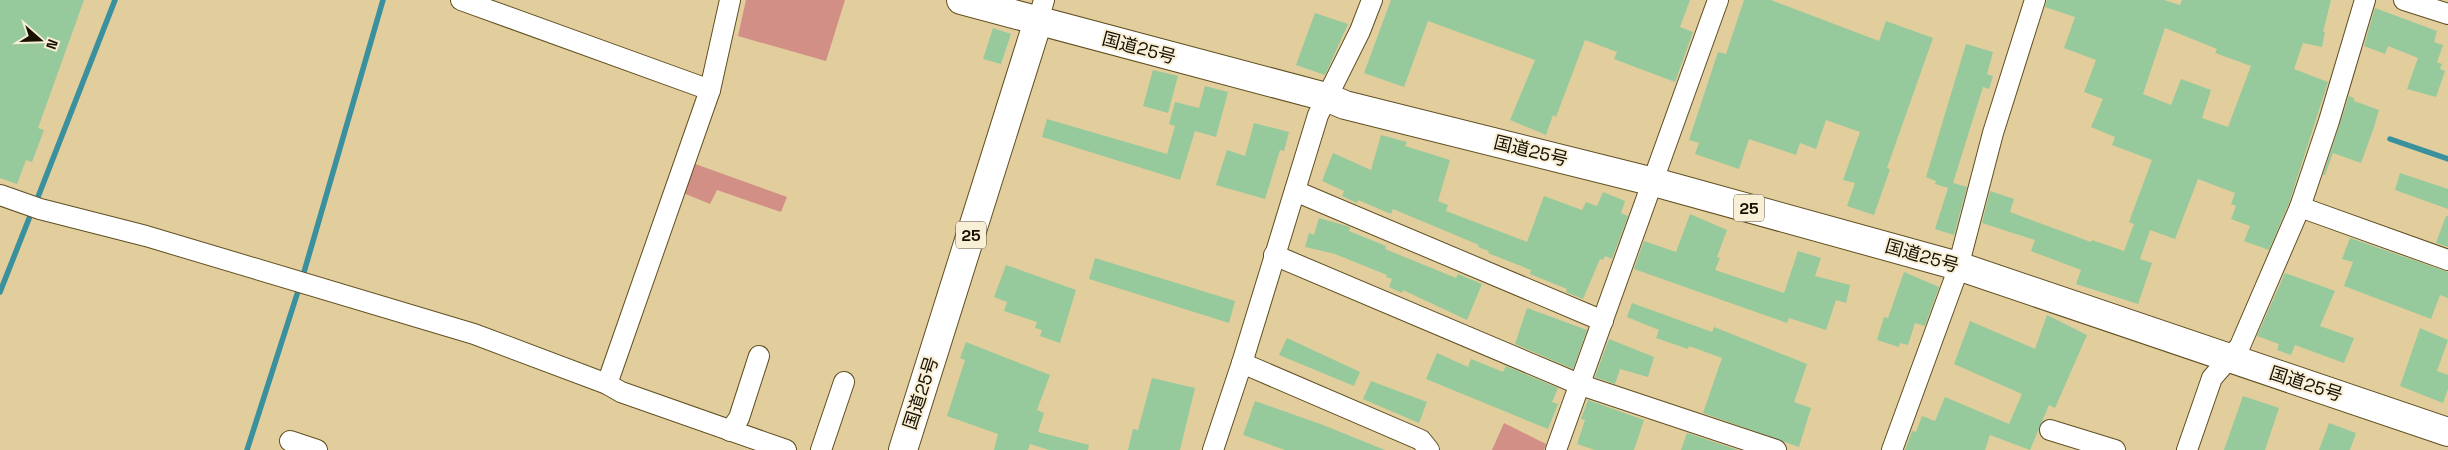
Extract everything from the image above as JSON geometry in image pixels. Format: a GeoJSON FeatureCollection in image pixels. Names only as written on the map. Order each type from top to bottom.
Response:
{"type":"FeatureCollection","features":[{"type":"Feature","properties":{"kind":"highway"},"geometry":{"type":"LineString","coordinates":[[961,0],[1041,10]]}},
{"type":"Feature","properties":{"kind":"highway","name":"国道25号"},"geometry":{"type":"LineString","coordinates":[[902,450],[1041,10],[1326,97],[1345,105],[1654,182],[1958,266],[2448,432]]}},
{"type":"Feature","properties":{"kind":"street"},"geometry":{"type":"LineString","coordinates":[[461,0],[710,90]]}},
{"type":"Feature","properties":{"kind":"street"},"geometry":{"type":"LineString","coordinates":[[607,384],[710,90],[730,0]]}},
{"type":"Feature","properties":{"kind":"street"},"geometry":{"type":"LineString","coordinates":[[1213,450],[1242,363],[1318,115],[1360,31],[1372,0]]}},
{"type":"Feature","properties":{"kind":"street"},"geometry":{"type":"LineString","coordinates":[[1556,450],[1718,0]]}},
{"type":"Feature","properties":{"kind":"street"},"geometry":{"type":"LineString","coordinates":[[1892,450],[1958,266],[1993,133],[2036,0]]}},
{"type":"Feature","properties":{"kind":"street"},"geometry":{"type":"LineString","coordinates":[[2187,450],[2212,378],[2240,346],[2300,207],[2329,121],[2365,0]]}},
{"type":"Feature","properties":{"kind":"street"},"geometry":{"type":"LineString","coordinates":[[2404,0],[2448,14]]}},
{"type":"Feature","properties":{"kind":"street"},"geometry":{"type":"LineString","coordinates":[[1295,191],[1604,321]]}},
{"type":"Feature","properties":{"kind":"street"},"geometry":{"type":"LineString","coordinates":[[0,195],[40,209],[146,236],[474,334],[607,384],[621,392],[786,450]]}},
{"type":"Feature","properties":{"kind":"street"},"geometry":{"type":"LineString","coordinates":[[2300,207],[2448,260]]}},
{"type":"Feature","properties":{"kind":"street"},"geometry":{"type":"LineString","coordinates":[[1274,255],[1580,385],[1776,450]]}},
{"type":"Feature","properties":{"kind":"street"},"geometry":{"type":"LineString","coordinates":[[730,431],[739,418],[759,356]]}},
{"type":"Feature","properties":{"kind":"street"},"geometry":{"type":"LineString","coordinates":[[1242,363],[1420,440],[1430,450]]}},
{"type":"Feature","properties":{"kind":"street"},"geometry":{"type":"LineString","coordinates":[[821,450],[844,382]]}},
{"type":"Feature","properties":{"kind":"street"},"geometry":{"type":"LineString","coordinates":[[2050,430],[2115,450]]}},
{"type":"Feature","properties":{"kind":"street"},"geometry":{"type":"LineString","coordinates":[[290,441],[317,450]]}},
{"type":"Feature","properties":{"kind":"shaded area"},"geometry":{"type":"Polygon","coordinates":[[[746,0],[845,0],[826,61],[738,36],[746,0]]]}},
{"type":"Feature","properties":{"kind":"shaded area"},"geometry":{"type":"Polygon","coordinates":[[[687,161],[787,197],[781,212],[717,190],[710,204],[676,190],[687,161]]]}},
{"type":"Feature","properties":{"kind":"shaded area"},"geometry":{"type":"Polygon","coordinates":[[[1504,423],[1546,444],[1544,450],[1492,450],[1504,423]]]}},
{"type":"Feature","properties":{"kind":"building"},"geometry":{"type":"Polygon","coordinates":[[[0,0],[84,0],[38,128],[44,130],[32,162],[26,160],[17,184],[0,178],[0,0]]]}},
{"type":"Feature","properties":{"kind":"building"},"geometry":{"type":"Polygon","coordinates":[[[1391,0],[1690,0],[1680,27],[1693,32],[1675,82],[1614,59],[1617,52],[1585,40],[1556,117],[1553,115],[1546,135],[1510,120],[1535,60],[1428,21],[1404,87],[1364,73],[1391,0]]]}},
{"type":"Feature","properties":{"kind":"building"},"geometry":{"type":"Polygon","coordinates":[[[1744,0],[1771,0],[1879,41],[1886,21],[1933,38],[1887,168],[1890,169],[1874,215],[1847,206],[1855,183],[1843,180],[1860,132],[1826,120],[1816,149],[1800,143],[1796,155],[1749,139],[1739,169],[1695,154],[1699,143],[1689,140],[1718,52],[1726,54],[1744,0]]]}},
{"type":"Feature","properties":{"kind":"building"},"geometry":{"type":"Polygon","coordinates":[[[2047,0],[2164,0],[2180,5],[2182,0],[2331,0],[2323,32],[2325,32],[2322,47],[2303,43],[2294,69],[2328,82],[2289,203],[2269,250],[2244,241],[2250,226],[2231,219],[2236,206],[2231,204],[2235,193],[2198,179],[2175,239],[2150,230],[2140,259],[2152,263],[2138,304],[2076,284],[2081,270],[2031,251],[2035,240],[1982,223],[1990,191],[2014,199],[2010,212],[2091,242],[2092,240],[2124,251],[2134,224],[2129,222],[2152,160],[2112,145],[2115,137],[2091,127],[2103,99],[2084,92],[2096,60],[2064,48],[2075,17],[2045,7],[2047,0]],[[2165,28],[2143,94],[2171,105],[2181,79],[2211,90],[2202,118],[2228,127],[2251,66],[2215,53],[2217,49],[2165,28]]]}},
{"type":"Feature","properties":{"kind":"building"},"geometry":{"type":"Polygon","coordinates":[[[2375,8],[2437,31],[2434,42],[2443,45],[2437,62],[2442,64],[2440,69],[2445,71],[2436,97],[2407,89],[2418,58],[2388,46],[2385,54],[2364,46],[2375,8]]]}},
{"type":"Feature","properties":{"kind":"building"},"geometry":{"type":"Polygon","coordinates":[[[1315,13],[1348,24],[1325,75],[1296,65],[1315,13]]]}},
{"type":"Feature","properties":{"kind":"building"},"geometry":{"type":"Polygon","coordinates":[[[993,28],[1011,34],[1001,64],[983,59],[993,28]]]}},
{"type":"Feature","properties":{"kind":"building"},"geometry":{"type":"Polygon","coordinates":[[[1966,44],[1993,52],[1987,74],[1993,76],[1989,89],[1983,87],[1953,183],[1967,187],[1954,235],[1935,229],[1948,188],[1935,184],[1936,181],[1926,177],[1966,44]]]}},
{"type":"Feature","properties":{"kind":"building"},"geometry":{"type":"Polygon","coordinates":[[[1153,70],[1178,76],[1168,113],[1143,106],[1153,70]]]}},
{"type":"Feature","properties":{"kind":"building"},"geometry":{"type":"Polygon","coordinates":[[[1205,86],[1228,92],[1216,137],[1195,131],[1180,180],[1042,137],[1047,119],[1167,154],[1175,126],[1169,124],[1175,102],[1199,108],[1205,86]]]}},
{"type":"Feature","properties":{"kind":"building"},"geometry":{"type":"Polygon","coordinates":[[[2349,96],[2354,98],[2354,101],[2379,110],[2373,130],[2361,163],[2333,153],[2325,175],[2323,175],[2349,96]]]}},
{"type":"Feature","properties":{"kind":"building"},"geometry":{"type":"Polygon","coordinates":[[[1254,123],[1289,132],[1284,151],[1280,150],[1265,199],[1216,185],[1227,150],[1245,156],[1254,123]]]}},
{"type":"Feature","properties":{"kind":"building"},"geometry":{"type":"Polygon","coordinates":[[[1381,135],[1407,142],[1405,146],[1450,160],[1438,201],[1448,205],[1446,211],[1527,242],[1544,196],[1582,210],[1586,202],[1597,206],[1603,192],[1625,201],[1621,213],[1628,216],[1612,259],[1605,256],[1603,260],[1600,259],[1583,299],[1566,292],[1567,289],[1530,274],[1531,270],[1488,253],[1489,251],[1478,247],[1479,245],[1393,209],[1391,214],[1358,200],[1357,203],[1342,196],[1344,191],[1322,181],[1333,153],[1371,170],[1381,135]]]}},
{"type":"Feature","properties":{"kind":"building"},"geometry":{"type":"Polygon","coordinates":[[[2400,173],[2448,189],[2448,209],[2395,190],[2400,173]]]}},
{"type":"Feature","properties":{"kind":"building"},"geometry":{"type":"Polygon","coordinates":[[[1690,214],[1727,230],[1717,257],[1720,258],[1715,270],[1784,293],[1798,251],[1821,258],[1815,276],[1850,285],[1846,303],[1836,300],[1826,330],[1789,318],[1787,323],[1634,269],[1644,241],[1676,252],[1690,214]]]}},
{"type":"Feature","properties":{"kind":"building"},"geometry":{"type":"Polygon","coordinates":[[[2446,216],[2448,216],[2448,247],[2436,243],[2446,216]]]}},
{"type":"Feature","properties":{"kind":"building"},"geometry":{"type":"Polygon","coordinates":[[[1319,218],[1350,227],[1349,231],[1386,246],[1385,249],[1456,278],[1458,274],[1482,284],[1467,320],[1403,290],[1402,293],[1389,287],[1392,279],[1386,277],[1387,275],[1335,254],[1305,247],[1309,233],[1314,235],[1319,218]]]}},
{"type":"Feature","properties":{"kind":"building"},"geometry":{"type":"Polygon","coordinates":[[[2350,238],[2448,272],[2448,298],[2440,295],[2431,319],[2344,286],[2353,262],[2342,259],[2350,238]]]}},
{"type":"Feature","properties":{"kind":"building"},"geometry":{"type":"Polygon","coordinates":[[[1095,258],[1235,301],[1229,323],[1089,279],[1095,258]]]}},
{"type":"Feature","properties":{"kind":"building"},"geometry":{"type":"Polygon","coordinates":[[[1006,265],[1076,290],[1060,343],[1040,336],[1042,330],[1035,328],[1037,322],[1004,311],[1007,302],[994,297],[1006,265]]]}},
{"type":"Feature","properties":{"kind":"building"},"geometry":{"type":"Polygon","coordinates":[[[1904,272],[1939,287],[1925,326],[1915,323],[1908,345],[1900,343],[1899,347],[1877,340],[1884,317],[1888,318],[1904,272]]]}},
{"type":"Feature","properties":{"kind":"building"},"geometry":{"type":"Polygon","coordinates":[[[2285,273],[2335,291],[2320,326],[2354,338],[2344,363],[2295,345],[2291,355],[2277,350],[2279,344],[2257,336],[2285,273]]]}},
{"type":"Feature","properties":{"kind":"building"},"geometry":{"type":"Polygon","coordinates":[[[1632,303],[1712,332],[1714,327],[1807,364],[1794,402],[1811,408],[1799,447],[1703,413],[1722,358],[1689,346],[1688,349],[1656,338],[1659,330],[1627,317],[1632,303]]]}},
{"type":"Feature","properties":{"kind":"building"},"geometry":{"type":"Polygon","coordinates":[[[1527,308],[1587,330],[1573,369],[1515,344],[1527,308]]]}},
{"type":"Feature","properties":{"kind":"building"},"geometry":{"type":"Polygon","coordinates":[[[2047,315],[2087,335],[2055,408],[2049,405],[2030,450],[1990,435],[1985,450],[1905,450],[1912,431],[1916,432],[1922,416],[1935,421],[1945,397],[2009,424],[2022,394],[1954,364],[1970,321],[2035,349],[2047,315]]]}},
{"type":"Feature","properties":{"kind":"building"},"geometry":{"type":"Polygon","coordinates":[[[2420,328],[2448,340],[2437,371],[2448,375],[2448,389],[2443,403],[2400,386],[2420,328]]]}},
{"type":"Feature","properties":{"kind":"building"},"geometry":{"type":"Polygon","coordinates":[[[1287,338],[1360,372],[1354,386],[1279,355],[1287,338]]]}},
{"type":"Feature","properties":{"kind":"building"},"geometry":{"type":"Polygon","coordinates":[[[1609,339],[1654,357],[1648,377],[1620,369],[1615,384],[1595,377],[1609,339]]]}},
{"type":"Feature","properties":{"kind":"building"},"geometry":{"type":"Polygon","coordinates":[[[966,342],[1050,375],[1037,410],[1044,413],[1038,432],[1089,445],[1088,450],[1049,450],[1030,444],[1028,450],[994,450],[998,434],[947,416],[965,360],[960,358],[966,342]]]}},
{"type":"Feature","properties":{"kind":"building"},"geometry":{"type":"Polygon","coordinates":[[[1437,353],[1468,367],[1471,359],[1503,372],[1506,366],[1558,388],[1552,402],[1558,404],[1548,429],[1426,379],[1437,353]]]}},
{"type":"Feature","properties":{"kind":"building"},"geometry":{"type":"Polygon","coordinates":[[[1152,378],[1195,388],[1180,450],[1128,450],[1133,429],[1138,430],[1152,378]]]}},
{"type":"Feature","properties":{"kind":"building"},"geometry":{"type":"Polygon","coordinates":[[[1371,381],[1427,402],[1419,423],[1363,399],[1371,381]]]}},
{"type":"Feature","properties":{"kind":"building"},"geometry":{"type":"Polygon","coordinates":[[[2243,396],[2279,408],[2265,450],[2224,450],[2243,396]]]}},
{"type":"Feature","properties":{"kind":"building"},"geometry":{"type":"Polygon","coordinates":[[[1588,400],[1644,420],[1634,450],[1595,450],[1577,444],[1585,420],[1581,419],[1588,400]]]}},
{"type":"Feature","properties":{"kind":"building"},"geometry":{"type":"Polygon","coordinates":[[[1255,401],[1323,425],[1385,450],[1285,450],[1243,435],[1255,401]]]}},
{"type":"Feature","properties":{"kind":"building"},"geometry":{"type":"Polygon","coordinates":[[[2329,423],[2356,433],[2350,450],[2319,450],[2329,423]]]}},
{"type":"Feature","properties":{"kind":"building"},"geometry":{"type":"Polygon","coordinates":[[[1687,433],[1738,450],[1681,450],[1687,433]]]}},
{"type":"Feature","properties":{"kind":"waterway"},"geometry":{"type":"LineString","coordinates":[[36,202],[115,0]]}},
{"type":"Feature","properties":{"kind":"waterway"},"geometry":{"type":"LineString","coordinates":[[302,279],[383,0]]}},
{"type":"Feature","properties":{"kind":"waterway"},"geometry":{"type":"LineString","coordinates":[[2390,139],[2448,159]]}},
{"type":"Feature","properties":{"kind":"waterway"},"geometry":{"type":"LineString","coordinates":[[0,292],[32,211]]}},
{"type":"Feature","properties":{"kind":"waterway"},"geometry":{"type":"LineString","coordinates":[[247,450],[300,285]]}}]}
